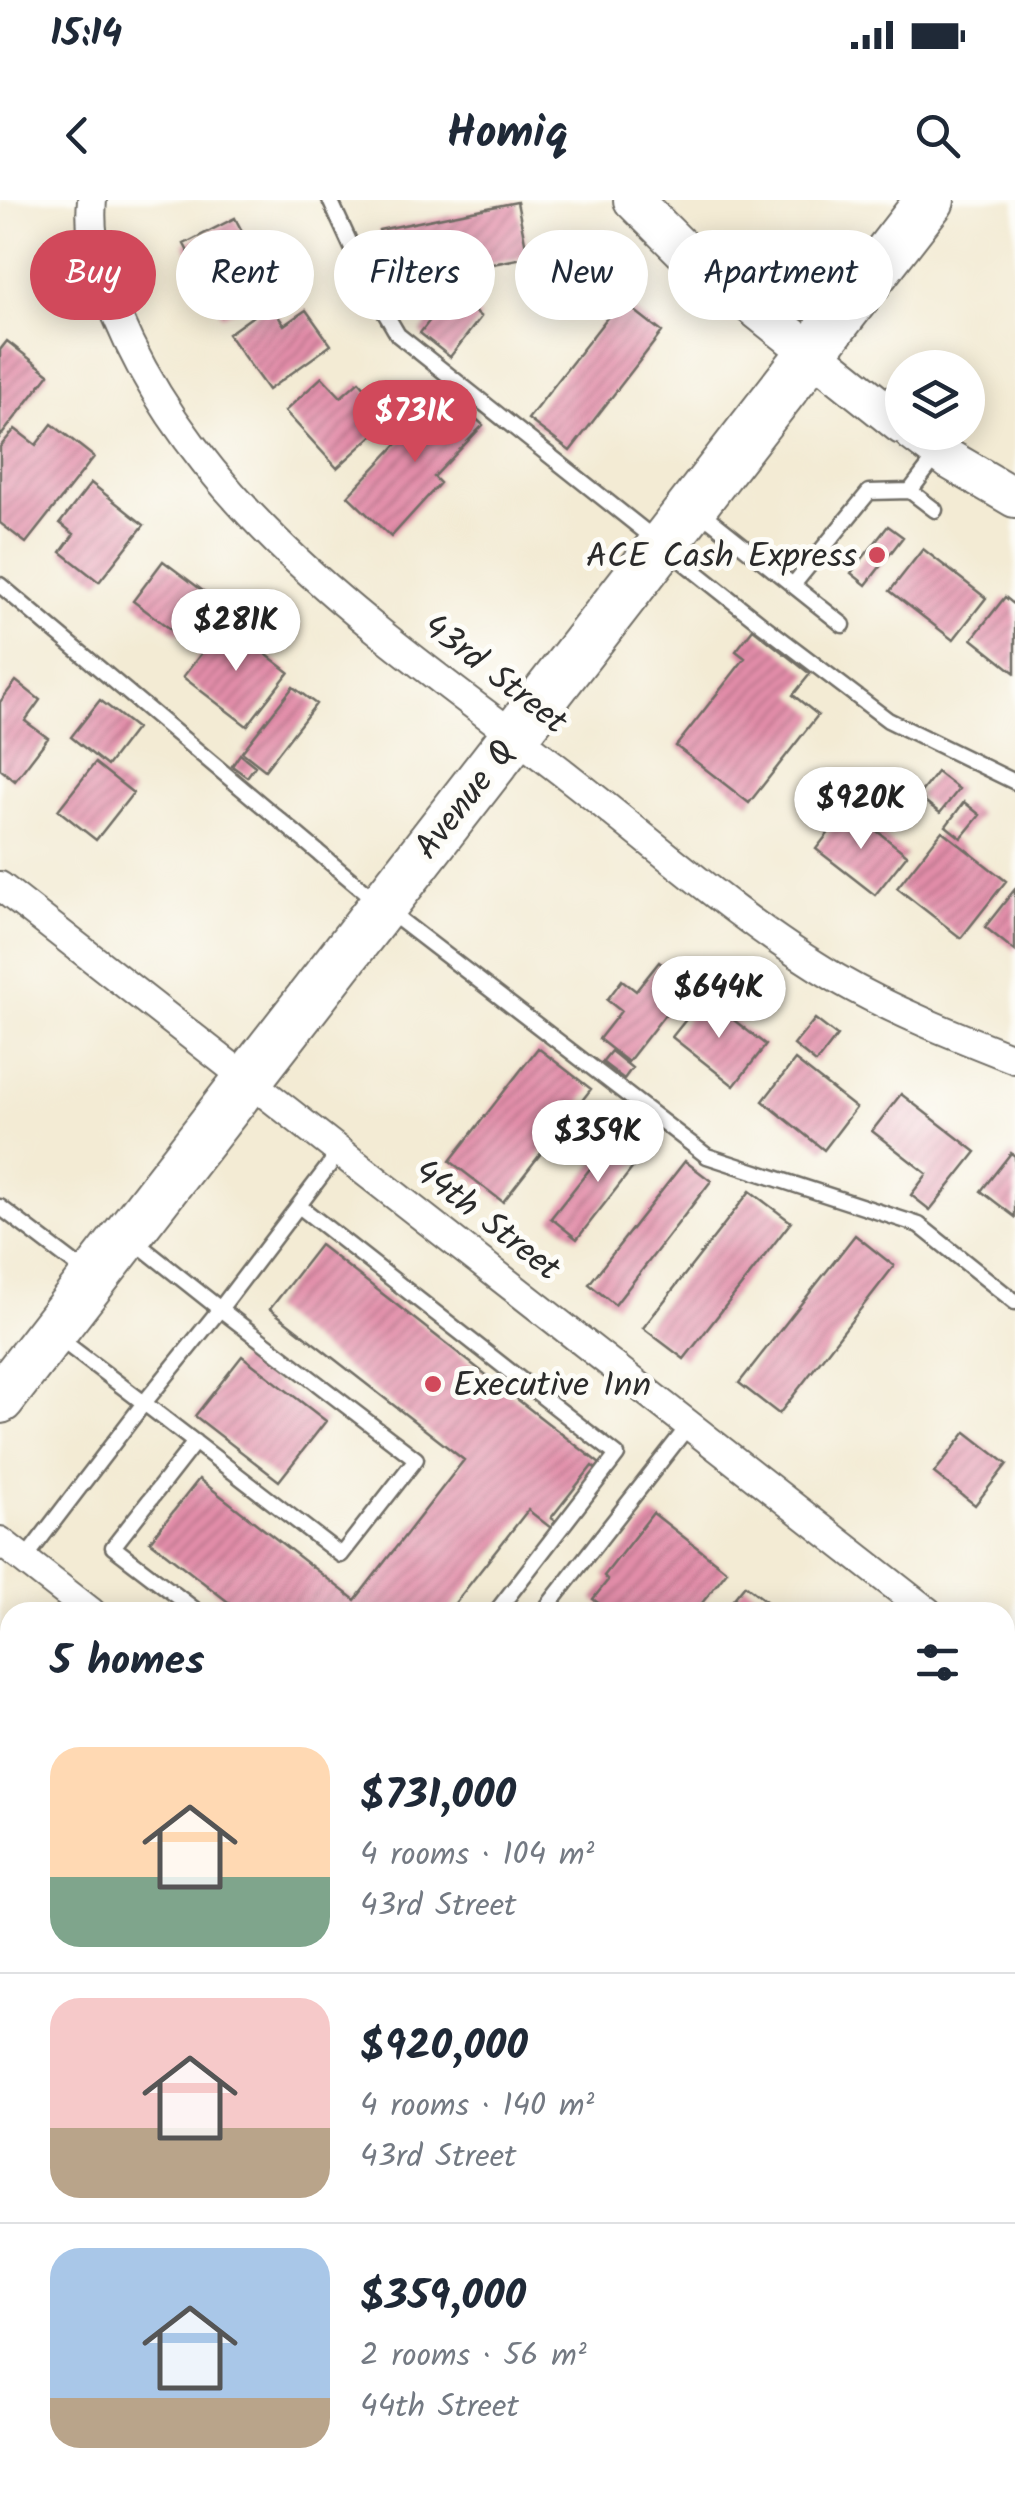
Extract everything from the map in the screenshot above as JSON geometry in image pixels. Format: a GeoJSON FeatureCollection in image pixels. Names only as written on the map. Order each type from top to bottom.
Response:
{"type":"FeatureCollection","features":[{"type":"Feature","properties":{"kind":"highway","name":"Avenue Q"},"geometry":{"type":"LineString","coordinates":[[0,1398],[930,200]]}},
{"type":"Feature","properties":{"kind":"street","name":"43rd Street"},"geometry":{"type":"LineString","coordinates":[[92,200],[90,225],[101,277],[130,346],[170,413],[223,486],[306,572],[782,944],[886,1006],[1015,1059]]}},
{"type":"Feature","properties":{"kind":"street"},"geometry":{"type":"LineString","coordinates":[[632,200],[684,251],[885,411]]}},
{"type":"Feature","properties":{"kind":"street"},"geometry":{"type":"LineString","coordinates":[[939,450],[1015,498]]}},
{"type":"Feature","properties":{"kind":"street","name":"44th Street"},"geometry":{"type":"LineString","coordinates":[[0,886],[915,1602]]}},
{"type":"Feature","properties":{"kind":"street"},"geometry":{"type":"LineString","coordinates":[[0,1542],[78,1602]]}},
{"type":"Feature","properties":{"kind":"lane"},"geometry":{"type":"LineString","coordinates":[[330,200],[371,289],[398,335],[888,720],[1015,782]]}},
{"type":"Feature","properties":{"kind":"lane"},"geometry":{"type":"LineString","coordinates":[[910,491],[923,450]]}},
{"type":"Feature","properties":{"kind":"lane"},"geometry":{"type":"LineString","coordinates":[[793,585],[869,492],[910,491],[935,510]]}},
{"type":"Feature","properties":{"kind":"lane"},"geometry":{"type":"LineString","coordinates":[[693,506],[843,625]]}},
{"type":"Feature","properties":{"kind":"lane"},"geometry":{"type":"LineString","coordinates":[[0,585],[382,906],[707,1156],[918,1225],[1015,1302]]}},
{"type":"Feature","properties":{"kind":"lane"},"geometry":{"type":"LineString","coordinates":[[24,1560],[340,1151]]}},
{"type":"Feature","properties":{"kind":"lane"},"geometry":{"type":"LineString","coordinates":[[299,1206],[618,1456],[504,1602]]}},
{"type":"Feature","properties":{"kind":"lane"},"geometry":{"type":"LineString","coordinates":[[0,1207],[92,1278]]}},
{"type":"Feature","properties":{"kind":"lane"},"geometry":{"type":"LineString","coordinates":[[51,1332],[342,1555],[416,1458],[128,1236]]}},
{"type":"Feature","properties":{"kind":"lane"},"geometry":{"type":"LineString","coordinates":[[551,1602],[689,1425]]}},
{"type":"Feature","properties":{"kind":"lane"},"geometry":{"type":"LineString","coordinates":[[185,1602],[112,1546],[195,1442]]}},
{"type":"Feature","properties":{"kind":"building"},"geometry":{"type":"Polygon","coordinates":[[[517,202],[523,230],[515,230],[515,260],[495,263],[495,230],[379,230],[517,202]]]}},
{"type":"Feature","properties":{"kind":"building"},"geometry":{"type":"Polygon","coordinates":[[[235,218],[241,230],[211,230],[235,218]]]}},
{"type":"Feature","properties":{"kind":"building"},"geometry":{"type":"Polygon","coordinates":[[[248,320],[281,320],[284,325],[291,320],[313,320],[331,345],[268,390],[228,334],[248,320]]]}},
{"type":"Feature","properties":{"kind":"building"},"geometry":{"type":"Polygon","coordinates":[[[430,320],[479,320],[450,357],[420,333],[430,320]]]}},
{"type":"Feature","properties":{"kind":"building"},"geometry":{"type":"Polygon","coordinates":[[[605,320],[647,320],[662,332],[570,451],[528,419],[605,320]]]}},
{"type":"Feature","properties":{"kind":"building"},"geometry":{"type":"Polygon","coordinates":[[[7,341],[49,374],[0,437],[0,350],[7,341]]]}},
{"type":"Feature","properties":{"kind":"building"},"geometry":{"type":"Polygon","coordinates":[[[322,377],[341,397],[359,381],[392,418],[337,468],[285,411],[322,377]]]}},
{"type":"Feature","properties":{"kind":"building"},"geometry":{"type":"Polygon","coordinates":[[[447,391],[483,425],[434,477],[440,483],[391,537],[348,496],[447,391]]]}},
{"type":"Feature","properties":{"kind":"building"},"geometry":{"type":"Polygon","coordinates":[[[52,424],[94,457],[26,543],[0,523],[0,447],[15,429],[36,445],[52,424]]]}},
{"type":"Feature","properties":{"kind":"building"},"geometry":{"type":"Polygon","coordinates":[[[91,483],[144,525],[99,582],[61,552],[74,534],[60,523],[91,483]]]}},
{"type":"Feature","properties":{"kind":"building","name":"ACE Cash Express"},"geometry":{"type":"Polygon","coordinates":[[[888,526],[903,537],[866,585],[851,573],[888,526]]]}},
{"type":"Feature","properties":{"kind":"building"},"geometry":{"type":"Polygon","coordinates":[[[923,549],[986,598],[953,640],[890,591],[923,549]]]}},
{"type":"Feature","properties":{"kind":"building"},"geometry":{"type":"Polygon","coordinates":[[[163,561],[207,594],[177,634],[133,601],[163,561]]]}},
{"type":"Feature","properties":{"kind":"building"},"geometry":{"type":"Polygon","coordinates":[[[1005,597],[1015,605],[1015,673],[972,639],[1005,597]]]}},
{"type":"Feature","properties":{"kind":"building"},"geometry":{"type":"Polygon","coordinates":[[[225,623],[289,672],[247,726],[183,677],[225,623]]]}},
{"type":"Feature","properties":{"kind":"building"},"geometry":{"type":"Polygon","coordinates":[[[753,629],[810,674],[793,695],[818,715],[749,803],[676,746],[745,658],[736,651],[753,629]]]}},
{"type":"Feature","properties":{"kind":"building"},"geometry":{"type":"Polygon","coordinates":[[[16,681],[40,700],[25,721],[48,738],[15,781],[0,769],[0,702],[16,681]]]}},
{"type":"Feature","properties":{"kind":"building"},"geometry":{"type":"Polygon","coordinates":[[[293,687],[316,704],[265,770],[242,752],[293,687]]]}},
{"type":"Feature","properties":{"kind":"building"},"geometry":{"type":"Polygon","coordinates":[[[100,700],[136,728],[107,766],[71,737],[100,700]]]}},
{"type":"Feature","properties":{"kind":"building"},"geometry":{"type":"Polygon","coordinates":[[[240,754],[255,766],[247,777],[232,766],[240,754]]]}},
{"type":"Feature","properties":{"kind":"building"},"geometry":{"type":"Polygon","coordinates":[[[95,763],[133,793],[96,840],[58,810],[95,763]]]}},
{"type":"Feature","properties":{"kind":"building"},"geometry":{"type":"Polygon","coordinates":[[[937,772],[959,789],[940,813],[918,796],[937,772]]]}},
{"type":"Feature","properties":{"kind":"building"},"geometry":{"type":"Polygon","coordinates":[[[964,802],[980,815],[961,838],[946,826],[964,802]]]}},
{"type":"Feature","properties":{"kind":"building"},"geometry":{"type":"Polygon","coordinates":[[[848,808],[907,855],[875,895],[816,849],[848,808]]]}},
{"type":"Feature","properties":{"kind":"building"},"geometry":{"type":"Polygon","coordinates":[[[942,831],[1006,881],[961,938],[897,888],[942,831]]]}},
{"type":"Feature","properties":{"kind":"building"},"geometry":{"type":"Polygon","coordinates":[[[1015,889],[1015,951],[985,927],[1015,889]]]}},
{"type":"Feature","properties":{"kind":"building"},"geometry":{"type":"Polygon","coordinates":[[[659,962],[688,985],[628,1062],[599,1039],[621,1011],[607,1000],[622,980],[636,991],[659,962]]]}},
{"type":"Feature","properties":{"kind":"building"},"geometry":{"type":"Polygon","coordinates":[[[704,997],[766,1045],[734,1086],[672,1037],[704,997]]]}},
{"type":"Feature","properties":{"kind":"building"},"geometry":{"type":"Polygon","coordinates":[[[815,1019],[837,1036],[816,1063],[794,1045],[815,1019]]]}},
{"type":"Feature","properties":{"kind":"building"},"geometry":{"type":"Polygon","coordinates":[[[538,1048],[591,1089],[503,1202],[450,1161],[538,1048]]]}},
{"type":"Feature","properties":{"kind":"building"},"geometry":{"type":"Polygon","coordinates":[[[611,1051],[632,1068],[624,1079],[602,1062],[611,1051]]]}},
{"type":"Feature","properties":{"kind":"building"},"geometry":{"type":"Polygon","coordinates":[[[795,1060],[856,1108],[824,1150],[763,1101],[795,1060]]]}},
{"type":"Feature","properties":{"kind":"building"},"geometry":{"type":"Polygon","coordinates":[[[901,1094],[976,1152],[930,1210],[911,1195],[927,1174],[872,1131],[901,1094]]]}},
{"type":"Feature","properties":{"kind":"building"},"geometry":{"type":"Polygon","coordinates":[[[619,1132],[645,1152],[577,1239],[551,1218],[619,1132]]]}},
{"type":"Feature","properties":{"kind":"building"},"geometry":{"type":"Polygon","coordinates":[[[1011,1153],[1015,1156],[1015,1217],[981,1191],[1011,1153]]]}},
{"type":"Feature","properties":{"kind":"building"},"geometry":{"type":"Polygon","coordinates":[[[685,1161],[711,1181],[615,1305],[589,1284],[685,1161]]]}},
{"type":"Feature","properties":{"kind":"building"},"geometry":{"type":"Polygon","coordinates":[[[750,1191],[791,1222],[684,1359],[643,1328],[750,1191]]]}},
{"type":"Feature","properties":{"kind":"building"},"geometry":{"type":"Polygon","coordinates":[[[855,1235],[894,1266],[779,1414],[739,1383],[855,1235]]]}},
{"type":"Feature","properties":{"kind":"building","name":"Executive Inn"},"geometry":{"type":"Polygon","coordinates":[[[320,1245],[600,1464],[596,1469],[592,1466],[551,1518],[556,1521],[551,1528],[528,1510],[456,1602],[228,1602],[150,1541],[199,1479],[355,1600],[464,1460],[270,1309],[320,1245]]]}},
{"type":"Feature","properties":{"kind":"building"},"geometry":{"type":"Polygon","coordinates":[[[242,1356],[326,1421],[279,1481],[195,1416],[242,1356]]]}},
{"type":"Feature","properties":{"kind":"building"},"geometry":{"type":"Polygon","coordinates":[[[966,1432],[1007,1464],[975,1505],[934,1473],[966,1432]]]}},
{"type":"Feature","properties":{"kind":"building"},"geometry":{"type":"Polygon","coordinates":[[[653,1513],[727,1571],[703,1602],[597,1602],[593,1599],[608,1580],[604,1576],[653,1513]]]}},
{"type":"Feature","properties":{"kind":"building"},"geometry":{"type":"Polygon","coordinates":[[[745,1585],[767,1602],[731,1602],[745,1585]]]}},
{"type":"Feature","properties":{"kind":"place","name":"ACE Cash Express"},"geometry":{"type":"Point","coordinates":[877,555]}},
{"type":"Feature","properties":{"kind":"place","name":"Executive Inn"},"geometry":{"type":"Point","coordinates":[433,1384]}}]}
